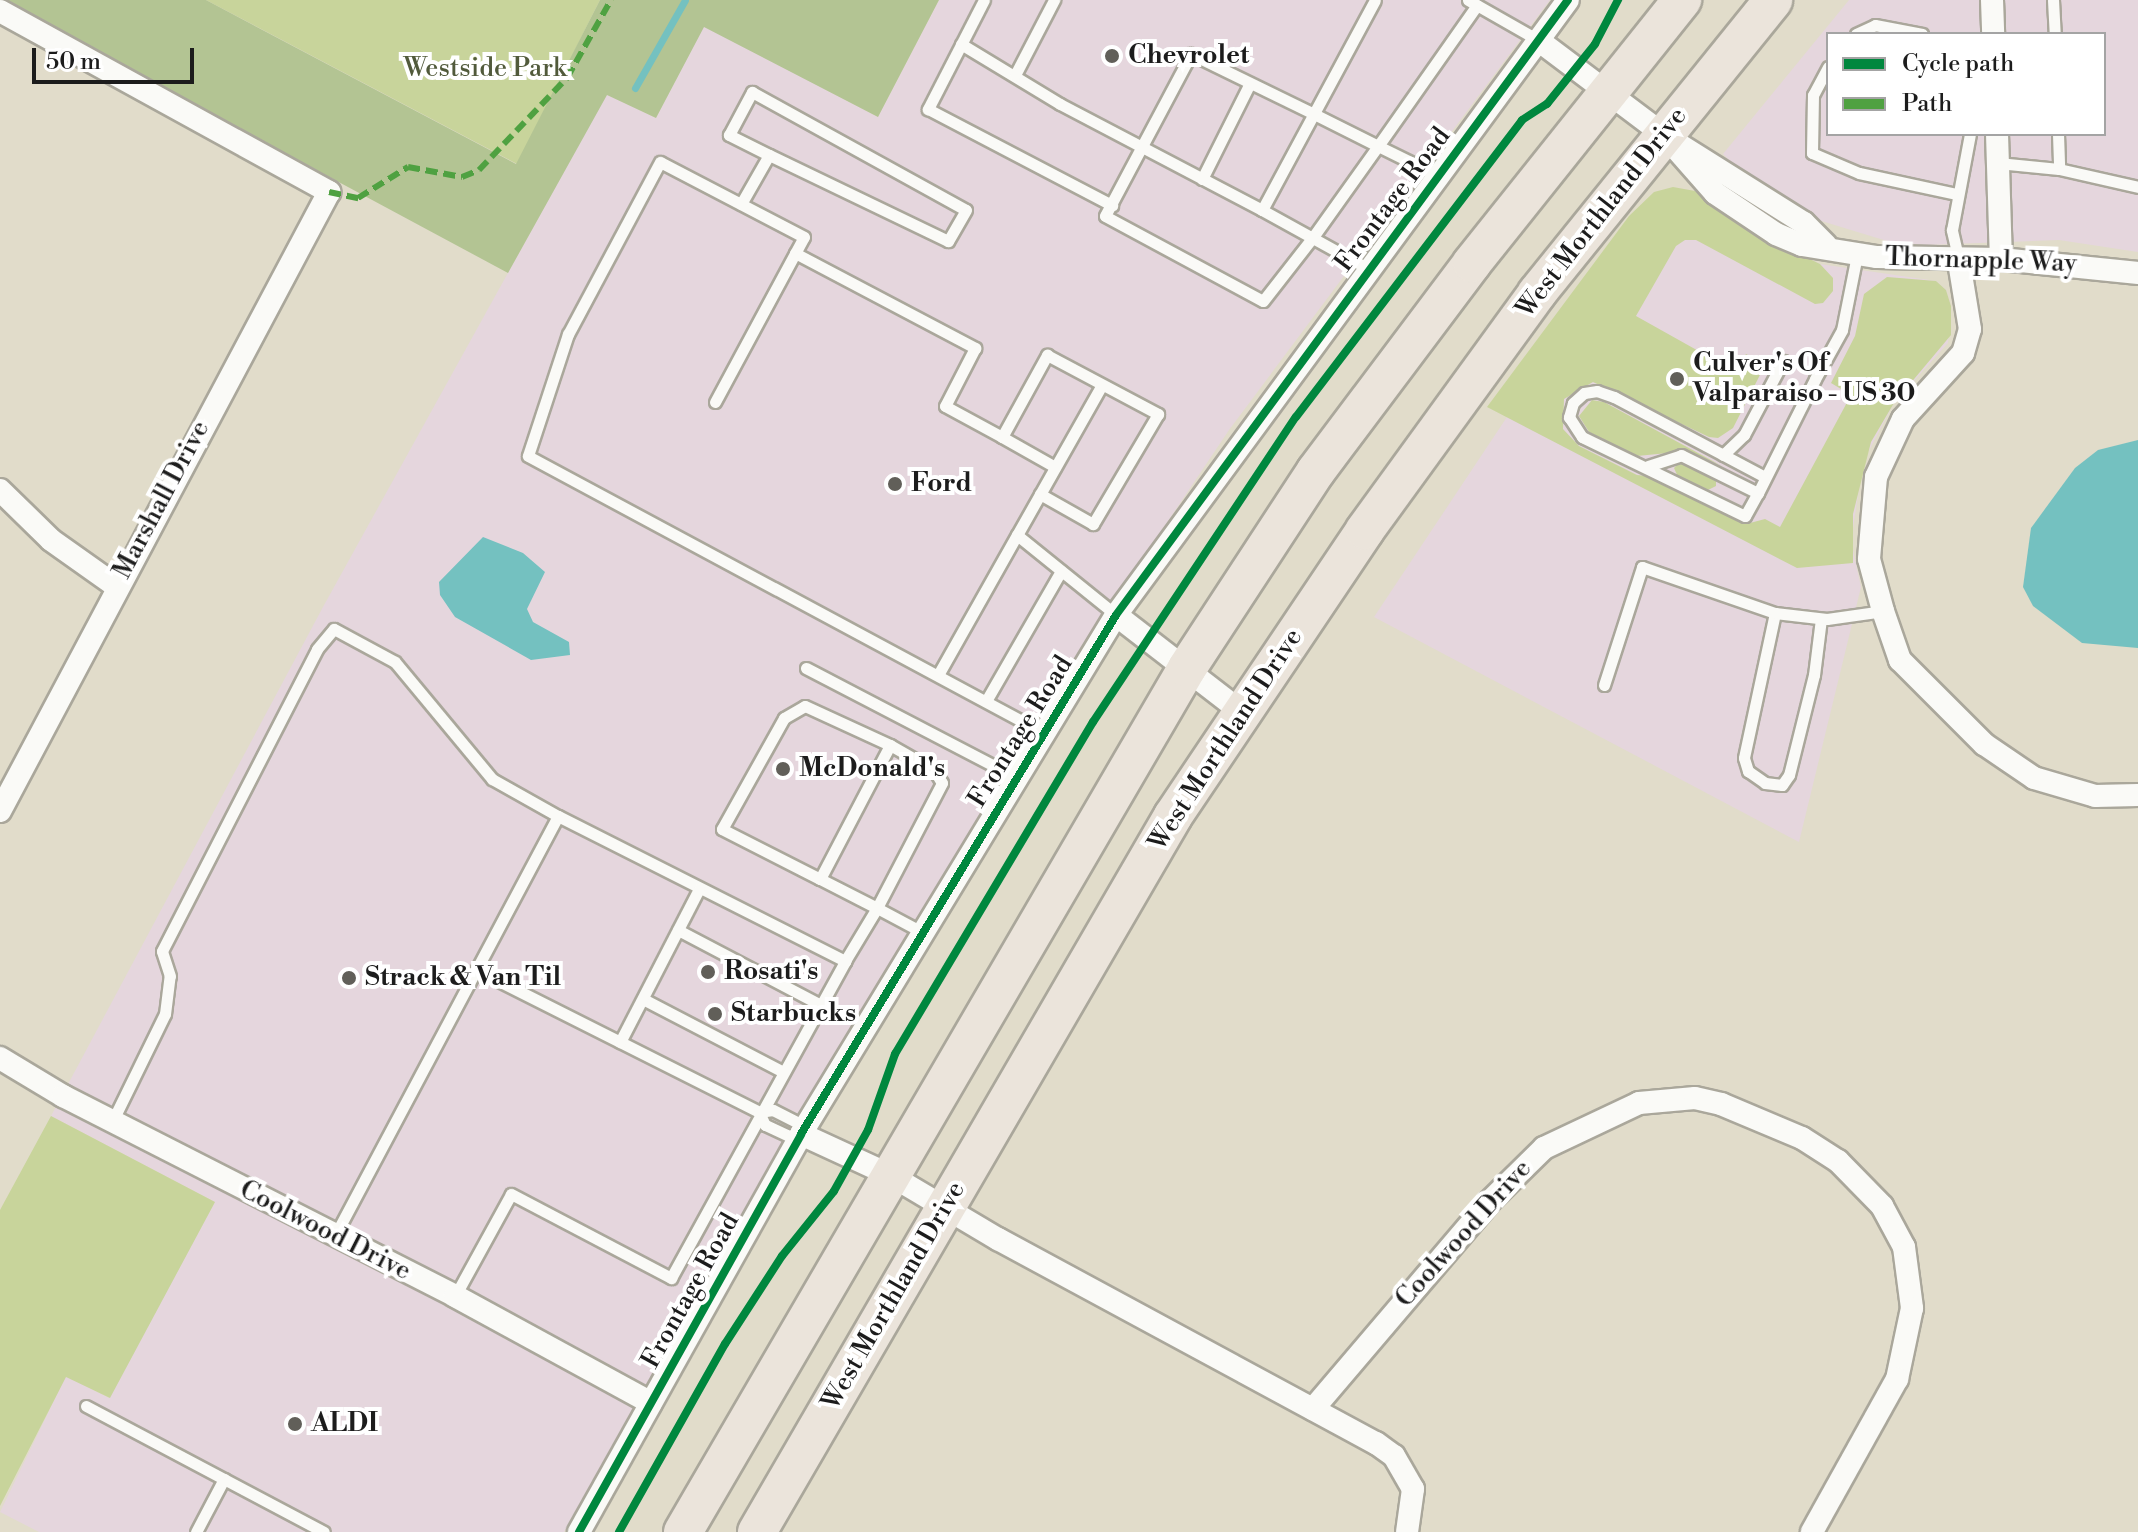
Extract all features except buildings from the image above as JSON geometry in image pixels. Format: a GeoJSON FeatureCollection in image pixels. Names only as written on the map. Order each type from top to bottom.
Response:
{"type":"FeatureCollection","features":[{"type":"Feature","properties":{"kind":"highway"},"geometry":{"type":"LineString","coordinates":[[683,1532],[1187,668],[1316,471],[1608,90],[1682,0]]}},
{"type":"Feature","properties":{"kind":"highway","name":"West Morthland Drive"},"geometry":{"type":"LineString","coordinates":[[757,1532],[1173,816],[1513,327],[1773,0]]}},
{"type":"Feature","properties":{"kind":"street","name":"Frontage Road"},"geometry":{"type":"LineString","coordinates":[[579,1532],[801,1134],[1116,615],[1367,268],[1568,0]]}},
{"type":"Feature","properties":{"kind":"street"},"geometry":{"type":"LineString","coordinates":[[1992,0],[1993,32]]}},
{"type":"Feature","properties":{"kind":"street","name":"Marshall Drive"},"geometry":{"type":"LineString","coordinates":[[0,11],[329,192],[116,586],[0,811]]}},
{"type":"Feature","properties":{"kind":"street","name":"Thornapple Way"},"geometry":{"type":"LineString","coordinates":[[1538,40],[1664,135],[1787,211],[1826,245],[1857,255],[1959,262],[2001,259],[2138,273]]}},
{"type":"Feature","properties":{"kind":"street"},"geometry":{"type":"LineString","coordinates":[[1997,136],[2001,259]]}},
{"type":"Feature","properties":{"kind":"street"},"geometry":{"type":"LineString","coordinates":[[1959,262],[1970,329],[1963,353],[1903,419],[1876,477],[1869,559],[1883,611],[1900,660],[1984,744],[2034,778],[2095,796],[2138,795]]}},
{"type":"Feature","properties":{"kind":"street"},"geometry":{"type":"LineString","coordinates":[[0,490],[51,540],[116,586]]}},
{"type":"Feature","properties":{"kind":"street"},"geometry":{"type":"LineString","coordinates":[[1116,615],[1243,713]]}},
{"type":"Feature","properties":{"kind":"street","name":"Coolwood Drive"},"geometry":{"type":"LineString","coordinates":[[0,1058],[112,1122],[455,1296],[651,1403]]}},
{"type":"Feature","properties":{"kind":"street","name":"Coolwood Drive"},"geometry":{"type":"LineString","coordinates":[[1313,1409],[1489,1202],[1544,1148],[1639,1103],[1695,1098],[1721,1104],[1802,1138],[1838,1161],[1882,1206],[1904,1247],[1912,1308],[1897,1379],[1812,1532]]}},
{"type":"Feature","properties":{"kind":"street"},"geometry":{"type":"LineString","coordinates":[[801,1134],[890,1175],[1394,1456],[1413,1489],[1407,1532]]}},
{"type":"Feature","properties":{"kind":"lane"},"geometry":{"type":"LineString","coordinates":[[984,0],[928,109],[1112,205]]}},
{"type":"Feature","properties":{"kind":"lane"},"geometry":{"type":"LineString","coordinates":[[1015,75],[1054,0]]}},
{"type":"Feature","properties":{"kind":"lane"},"geometry":{"type":"LineString","coordinates":[[1262,210],[1375,0]]}},
{"type":"Feature","properties":{"kind":"lane"},"geometry":{"type":"LineString","coordinates":[[2053,0],[2055,32]]}},
{"type":"Feature","properties":{"kind":"lane"},"geometry":{"type":"LineString","coordinates":[[1437,175],[1378,146],[1312,113],[1191,54],[1105,216],[1263,301],[1378,146],[1473,2],[1538,40]]}},
{"type":"Feature","properties":{"kind":"lane"},"geometry":{"type":"LineString","coordinates":[[1860,32],[1875,25],[1912,32]]}},
{"type":"Feature","properties":{"kind":"lane"},"geometry":{"type":"LineString","coordinates":[[961,44],[1367,268]]}},
{"type":"Feature","properties":{"kind":"lane"},"geometry":{"type":"LineString","coordinates":[[1826,71],[1813,95],[1812,153],[1859,173],[1956,194]]}},
{"type":"Feature","properties":{"kind":"lane"},"geometry":{"type":"LineString","coordinates":[[1202,179],[1250,83]]}},
{"type":"Feature","properties":{"kind":"lane"},"geometry":{"type":"LineString","coordinates":[[752,92],[966,210],[948,241],[769,155],[729,135],[752,92]]}},
{"type":"Feature","properties":{"kind":"lane"},"geometry":{"type":"LineString","coordinates":[[1959,262],[1952,230],[1956,194],[1970,136]]}},
{"type":"Feature","properties":{"kind":"lane"},"geometry":{"type":"LineString","coordinates":[[2058,136],[2059,169]]}},
{"type":"Feature","properties":{"kind":"lane"},"geometry":{"type":"LineString","coordinates":[[741,204],[769,155]]}},
{"type":"Feature","properties":{"kind":"lane"},"geometry":{"type":"LineString","coordinates":[[715,402],[804,237],[660,162],[568,334],[528,456],[1044,733]]}},
{"type":"Feature","properties":{"kind":"lane"},"geometry":{"type":"LineString","coordinates":[[1998,163],[2059,169],[2138,187]]}},
{"type":"Feature","properties":{"kind":"lane"},"geometry":{"type":"LineString","coordinates":[[795,253],[975,348],[945,406],[1055,467]]}},
{"type":"Feature","properties":{"kind":"lane"},"geometry":{"type":"LineString","coordinates":[[1765,477],[1597,391],[1584,393],[1573,403],[1569,417],[1582,437],[1648,466],[1745,516],[1842,330],[1857,255]]}},
{"type":"Feature","properties":{"kind":"lane"},"geometry":{"type":"LineString","coordinates":[[1002,437],[1047,355],[1158,414],[1093,524],[1040,494]]}},
{"type":"Feature","properties":{"kind":"lane"},"geometry":{"type":"LineString","coordinates":[[1723,455],[1744,435],[1783,361]]}},
{"type":"Feature","properties":{"kind":"lane"},"geometry":{"type":"LineString","coordinates":[[938,675],[1102,385]]}},
{"type":"Feature","properties":{"kind":"lane"},"geometry":{"type":"LineString","coordinates":[[1648,466],[1681,455],[1758,493]]}},
{"type":"Feature","properties":{"kind":"lane"},"geometry":{"type":"LineString","coordinates":[[1017,535],[1116,615]]}},
{"type":"Feature","properties":{"kind":"lane"},"geometry":{"type":"LineString","coordinates":[[1604,685],[1642,567],[1775,613],[1821,619],[1883,611]]}},
{"type":"Feature","properties":{"kind":"lane"},"geometry":{"type":"LineString","coordinates":[[986,701],[1061,571]]}},
{"type":"Feature","properties":{"kind":"lane"},"geometry":{"type":"LineString","coordinates":[[1775,613],[1744,758],[1748,771],[1765,783],[1782,785],[1789,775],[1814,675],[1821,619]]}},
{"type":"Feature","properties":{"kind":"lane"},"geometry":{"type":"LineString","coordinates":[[112,1122],[165,1014],[170,976],[162,951],[317,649],[334,629],[395,662],[492,779],[699,889],[845,961]]}},
{"type":"Feature","properties":{"kind":"lane"},"geometry":{"type":"LineString","coordinates":[[806,668],[1017,778]]}},
{"type":"Feature","properties":{"kind":"lane"},"geometry":{"type":"LineString","coordinates":[[455,1296],[511,1194],[671,1278],[759,1112],[877,908],[942,783],[934,770],[890,745],[805,706],[784,718],[722,829],[877,908],[922,932]]}},
{"type":"Feature","properties":{"kind":"lane"},"geometry":{"type":"LineString","coordinates":[[820,879],[890,745]]}},
{"type":"Feature","properties":{"kind":"lane"},"geometry":{"type":"LineString","coordinates":[[334,1236],[558,816]]}},
{"type":"Feature","properties":{"kind":"lane"},"geometry":{"type":"LineString","coordinates":[[620,1042],[699,889]]}},
{"type":"Feature","properties":{"kind":"lane"},"geometry":{"type":"LineString","coordinates":[[678,930],[821,1005]]}},
{"type":"Feature","properties":{"kind":"lane"},"geometry":{"type":"LineString","coordinates":[[477,970],[759,1112],[773,1110],[797,1122],[801,1134]]}},
{"type":"Feature","properties":{"kind":"lane"},"geometry":{"type":"LineString","coordinates":[[643,999],[783,1072]]}},
{"type":"Feature","properties":{"kind":"lane"},"geometry":{"type":"LineString","coordinates":[[86,1406],[324,1532]]}},
{"type":"Feature","properties":{"kind":"lane"},"geometry":{"type":"LineString","coordinates":[[196,1532],[224,1479]]}},
{"type":"Feature","properties":{"kind":"lane"},"geometry":{"type":"LineString","coordinates":[[294,1532],[301,1520]]}},
{"type":"Feature","properties":{"kind":"shaded area"},"geometry":{"type":"Polygon","coordinates":[[[939,0],[1550,0],[1229,430],[1081,651],[899,949],[564,1532],[39,1532],[0,1512],[66,1376],[109,1398],[215,1202],[51,1116],[323,607],[607,94],[656,118],[704,26],[878,117],[939,0]]]}},
{"type":"Feature","properties":{"kind":"shaded area"},"geometry":{"type":"Polygon","coordinates":[[[1849,0],[2138,0],[2138,252],[2059,240],[1925,245],[1887,241],[1805,216],[1743,174],[1723,154],[1849,0]]]}},
{"type":"Feature","properties":{"kind":"shaded area"},"geometry":{"type":"Polygon","coordinates":[[[1674,194],[1702,195],[1757,233],[1820,264],[1936,281],[1946,290],[1951,306],[1948,343],[1894,403],[1863,462],[1851,541],[1861,587],[1799,842],[1374,617],[1507,417],[1674,194]]]}},
{"type":"Feature","properties":{"kind":"green space"},"geometry":{"type":"Polygon","coordinates":[[[0,0],[206,0],[516,164],[600,0],[939,0],[878,117],[704,27],[656,118],[607,95],[508,273],[0,0]]]}},
{"type":"Feature","properties":{"kind":"green space","name":"Westside Park"},"geometry":{"type":"Polygon","coordinates":[[[206,0],[600,0],[517,164],[206,0]]]}},
{"type":"Feature","properties":{"kind":"green space"},"geometry":{"type":"Polygon","coordinates":[[[1673,187],[1695,191],[1757,233],[1820,264],[1833,278],[1833,291],[1823,303],[1815,304],[1696,240],[1685,240],[1676,246],[1636,316],[1736,372],[1746,354],[1760,362],[1763,369],[1733,428],[1718,438],[1709,437],[1593,382],[1564,399],[1563,429],[1579,446],[1637,475],[1658,477],[1750,523],[1765,519],[1780,527],[1851,395],[1831,383],[1855,336],[1864,294],[1887,277],[1936,281],[1946,290],[1951,306],[1951,335],[1894,403],[1871,442],[1853,514],[1853,563],[1797,568],[1487,407],[1629,216],[1654,192],[1673,187]]]}},
{"type":"Feature","properties":{"kind":"green space"},"geometry":{"type":"Polygon","coordinates":[[[1592,400],[1604,402],[1722,466],[1689,451],[1637,456],[1589,432],[1579,416],[1592,400]]]}},
{"type":"Feature","properties":{"kind":"green space"},"geometry":{"type":"Polygon","coordinates":[[[1682,460],[1716,477],[1716,486],[1706,491],[1678,477],[1674,468],[1682,460]]]}},
{"type":"Feature","properties":{"kind":"green space"},"geometry":{"type":"Polygon","coordinates":[[[51,1116],[215,1202],[110,1398],[66,1377],[0,1506],[0,1210],[51,1116]]]}},
{"type":"Feature","properties":{"kind":"water"},"geometry":{"type":"Polygon","coordinates":[[[2138,440],[2138,648],[2082,643],[2033,606],[2023,587],[2031,528],[2075,468],[2098,450],[2138,440]]]}},
{"type":"Feature","properties":{"kind":"water"},"geometry":{"type":"Polygon","coordinates":[[[483,537],[523,553],[545,572],[527,609],[533,622],[569,642],[570,655],[531,660],[455,617],[440,595],[439,582],[483,537]]]}},
{"type":"Feature","properties":{"kind":"waterway"},"geometry":{"type":"LineString","coordinates":[[635,88],[685,0]]}},
{"type":"Feature","properties":{"kind":"marked path"},"geometry":{"type":"LineString","coordinates":[[329,192],[358,198],[408,167],[462,177],[479,170],[567,78],[611,0]]}},
{"type":"Feature","properties":{"kind":"cycle path"},"geometry":{"type":"LineString","coordinates":[[579,1532],[801,1134],[1116,615],[1568,0]]}},
{"type":"Feature","properties":{"kind":"cycle path"},"geometry":{"type":"LineString","coordinates":[[619,1532],[725,1344],[782,1256],[834,1191],[868,1130],[895,1054],[1093,722],[1296,417],[1522,120],[1547,104],[1595,44],[1618,0]]}},
{"type":"Feature","properties":{"kind":"place","name":"Chevrolet"},"geometry":{"type":"Point","coordinates":[1112,56]}},
{"type":"Feature","properties":{"kind":"place","name":"Culver's Of Valparaiso - US 30"},"geometry":{"type":"Point","coordinates":[1677,379]}},
{"type":"Feature","properties":{"kind":"place","name":"Ford"},"geometry":{"type":"Point","coordinates":[895,484]}},
{"type":"Feature","properties":{"kind":"place","name":"McDonald's"},"geometry":{"type":"Point","coordinates":[783,769]}},
{"type":"Feature","properties":{"kind":"place","name":"Rosati's"},"geometry":{"type":"Point","coordinates":[708,972]}},
{"type":"Feature","properties":{"kind":"place","name":"Strack & Van Til"},"geometry":{"type":"Point","coordinates":[349,978]}},
{"type":"Feature","properties":{"kind":"place","name":"Starbucks"},"geometry":{"type":"Point","coordinates":[715,1014]}},
{"type":"Feature","properties":{"kind":"place","name":"ALDI"},"geometry":{"type":"Point","coordinates":[295,1424]}}]}
